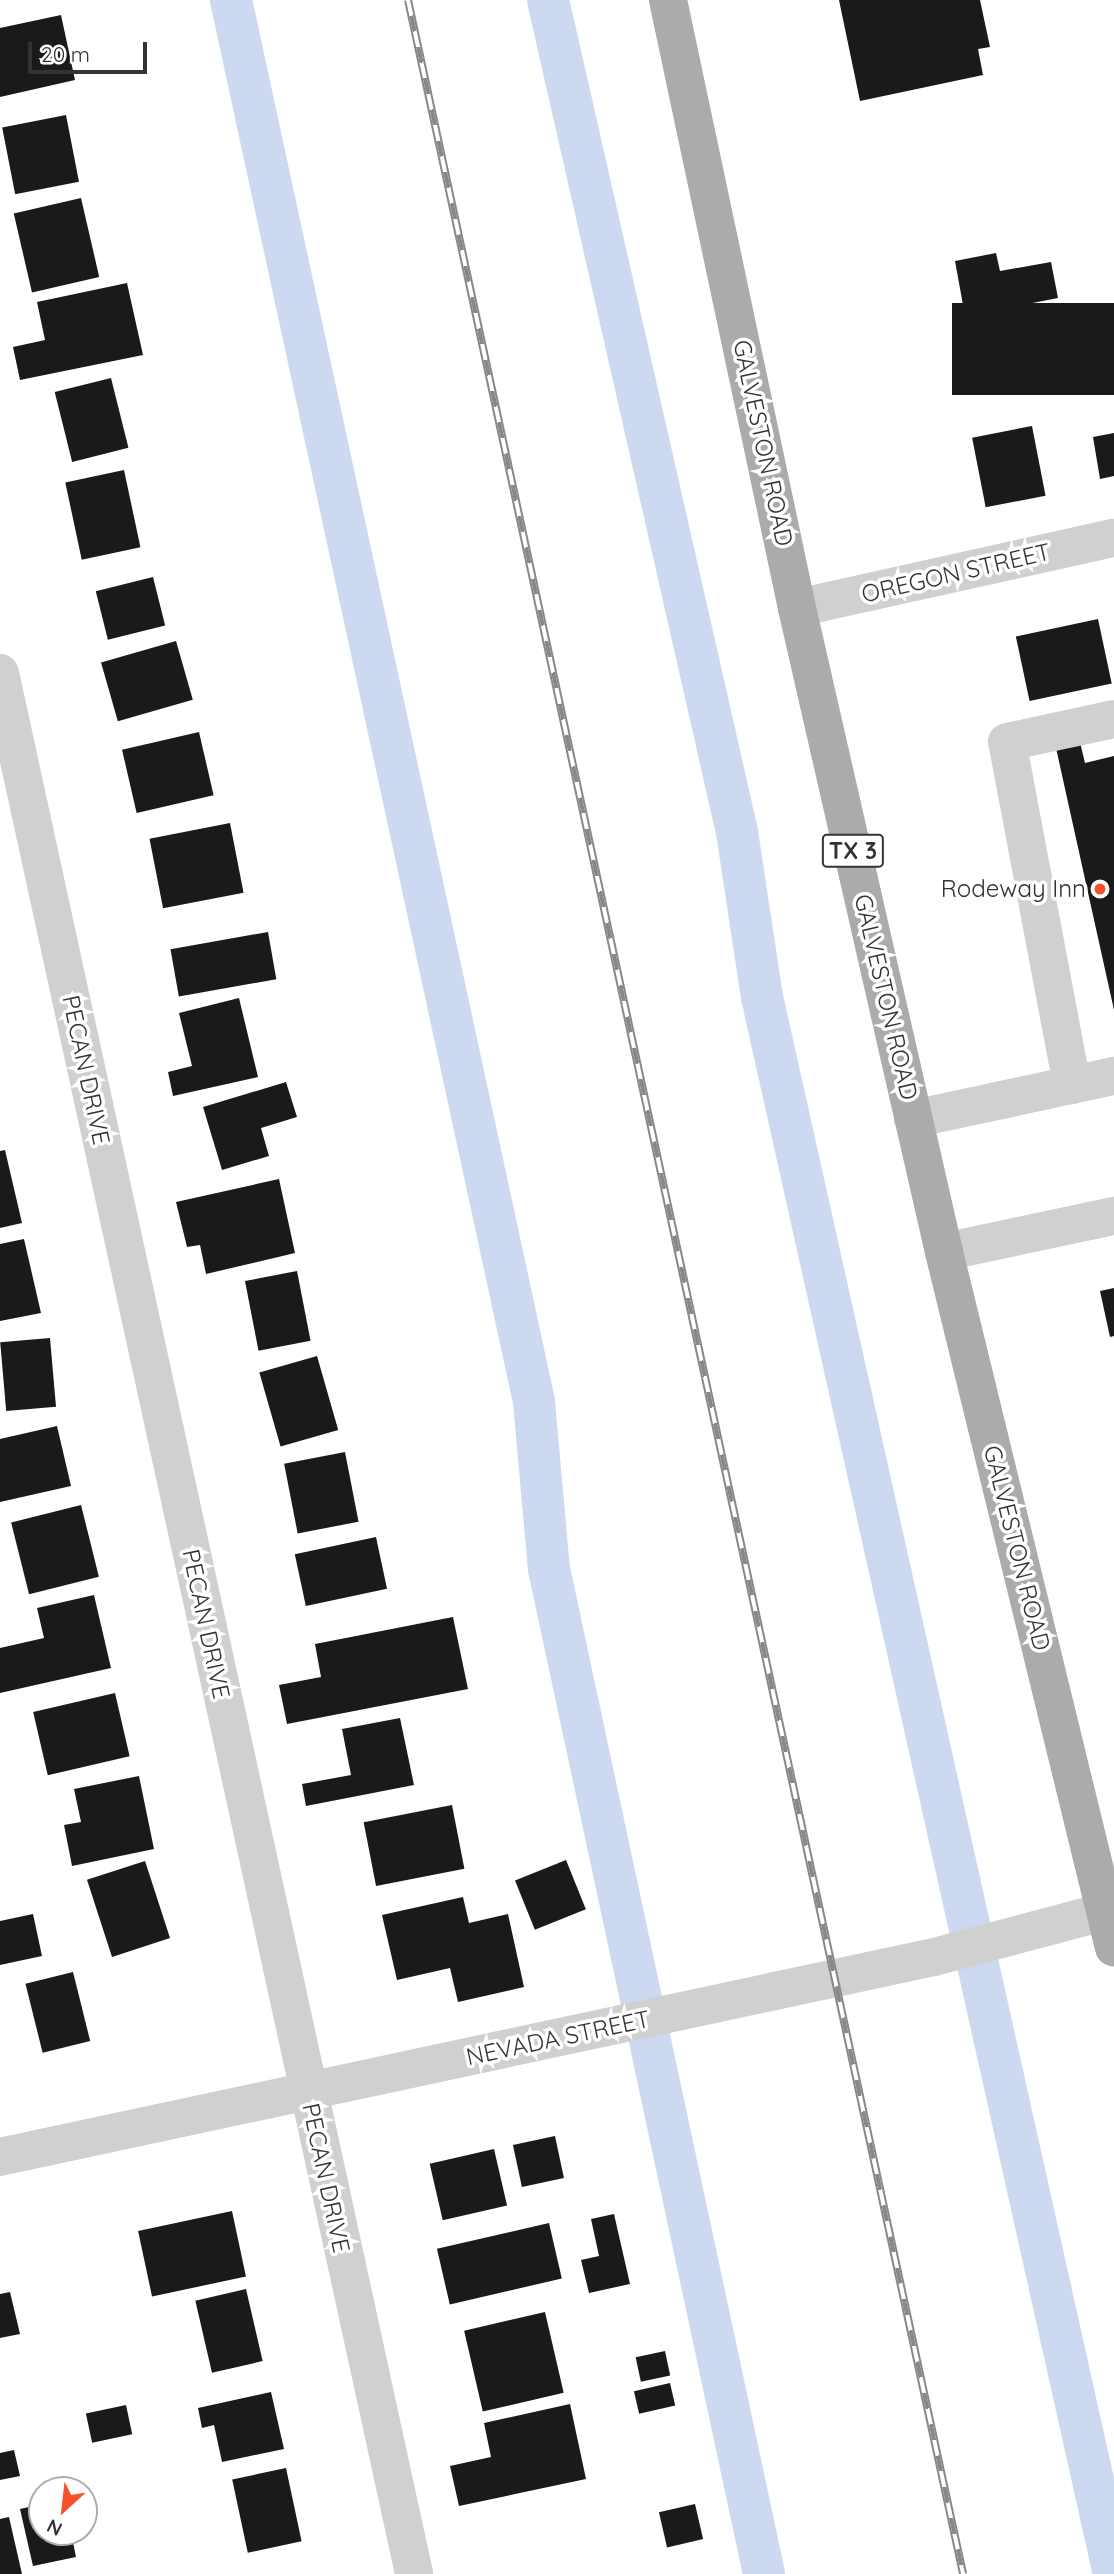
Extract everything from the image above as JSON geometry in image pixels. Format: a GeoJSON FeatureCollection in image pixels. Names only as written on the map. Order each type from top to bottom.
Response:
{"type":"FeatureCollection","features":[{"type":"Feature","properties":{"kind":"main road","name":"GALVESTON ROAD"},"geometry":{"type":"LineString","coordinates":[[668,0],[797,608],[944,1252],[1112,1923]]}},
{"type":"Feature","properties":{"kind":"street","name":"OREGON STREET"},"geometry":{"type":"LineString","coordinates":[[797,608],[1114,538]]}},
{"type":"Feature","properties":{"kind":"street","name":"PECAN DRIVE"},"geometry":{"type":"LineString","coordinates":[[0,673],[414,2574]]}},
{"type":"Feature","properties":{"kind":"street"},"geometry":{"type":"LineString","coordinates":[[1072,1085],[1007,742],[1114,719]]}},
{"type":"Feature","properties":{"kind":"street"},"geometry":{"type":"LineString","coordinates":[[914,1119],[1114,1076]]}},
{"type":"Feature","properties":{"kind":"street"},"geometry":{"type":"LineString","coordinates":[[944,1252],[1114,1216]]}},
{"type":"Feature","properties":{"kind":"street","name":"NEVADA STREET"},"geometry":{"type":"LineString","coordinates":[[0,2157],[1025,1936],[1112,1923]]}},
{"type":"Feature","properties":{"kind":"building"},"geometry":{"type":"Polygon","coordinates":[[[839,0],[980,0],[990,47],[978,49],[983,75],[860,101],[839,0]]]}},
{"type":"Feature","properties":{"kind":"building"},"geometry":{"type":"Polygon","coordinates":[[[61,15],[75,80],[0,97],[0,28],[61,15]]]}},
{"type":"Feature","properties":{"kind":"building"},"geometry":{"type":"Polygon","coordinates":[[[66,115],[79,182],[15,194],[2,127],[66,115]]]}},
{"type":"Feature","properties":{"kind":"building"},"geometry":{"type":"Polygon","coordinates":[[[81,198],[99,277],[32,292],[14,214],[81,198]]]}},
{"type":"Feature","properties":{"kind":"building"},"geometry":{"type":"Polygon","coordinates":[[[996,253],[1000,271],[1051,262],[1058,298],[965,316],[955,261],[996,253]]]}},
{"type":"Feature","properties":{"kind":"building"},"geometry":{"type":"Polygon","coordinates":[[[127,283],[143,355],[20,380],[13,347],[45,340],[37,302],[127,283]]]}},
{"type":"Feature","properties":{"kind":"building"},"geometry":{"type":"Polygon","coordinates":[[[952,303],[1114,303],[1114,395],[952,395],[952,303]]]}},
{"type":"Feature","properties":{"kind":"building"},"geometry":{"type":"Polygon","coordinates":[[[111,378],[128,448],[72,462],[55,392],[111,378]]]}},
{"type":"Feature","properties":{"kind":"building"},"geometry":{"type":"Polygon","coordinates":[[[1032,426],[1046,496],[986,507],[972,438],[1032,426]]]}},
{"type":"Feature","properties":{"kind":"building"},"geometry":{"type":"Polygon","coordinates":[[[1114,433],[1114,476],[1100,479],[1093,437],[1114,433]]]}},
{"type":"Feature","properties":{"kind":"building"},"geometry":{"type":"Polygon","coordinates":[[[124,470],[140,547],[82,560],[65,482],[124,470]]]}},
{"type":"Feature","properties":{"kind":"building"},"geometry":{"type":"Polygon","coordinates":[[[153,577],[165,626],[108,640],[96,591],[153,577]]]}},
{"type":"Feature","properties":{"kind":"building"},"geometry":{"type":"Polygon","coordinates":[[[1098,619],[1112,684],[1030,701],[1016,636],[1098,619]]]}},
{"type":"Feature","properties":{"kind":"building"},"geometry":{"type":"Polygon","coordinates":[[[176,641],[193,700],[118,721],[101,662],[176,641]]]}},
{"type":"Feature","properties":{"kind":"building"},"geometry":{"type":"Polygon","coordinates":[[[199,732],[214,795],[137,813],[122,750],[199,732]]]}},
{"type":"Feature","properties":{"kind":"building","name":"Rodeway Inn"},"geometry":{"type":"Polygon","coordinates":[[[1078,734],[1085,763],[1114,756],[1114,1010],[1054,739],[1078,734]]]}},
{"type":"Feature","properties":{"kind":"building"},"geometry":{"type":"Polygon","coordinates":[[[230,823],[244,893],[163,908],[150,839],[230,823]]]}},
{"type":"Feature","properties":{"kind":"building"},"geometry":{"type":"Polygon","coordinates":[[[268,932],[276,979],[179,996],[171,949],[268,932]]]}},
{"type":"Feature","properties":{"kind":"building"},"geometry":{"type":"Polygon","coordinates":[[[239,998],[258,1077],[173,1096],[168,1072],[192,1066],[179,1013],[239,998]]]}},
{"type":"Feature","properties":{"kind":"building"},"geometry":{"type":"Polygon","coordinates":[[[286,1082],[297,1117],[261,1128],[269,1156],[222,1170],[203,1107],[286,1082]]]}},
{"type":"Feature","properties":{"kind":"building"},"geometry":{"type":"Polygon","coordinates":[[[5,1150],[22,1223],[0,1228],[0,1151],[5,1150]]]}},
{"type":"Feature","properties":{"kind":"building"},"geometry":{"type":"Polygon","coordinates":[[[279,1179],[295,1253],[206,1274],[200,1245],[187,1247],[176,1202],[279,1179]]]}},
{"type":"Feature","properties":{"kind":"building"},"geometry":{"type":"Polygon","coordinates":[[[24,1239],[41,1313],[0,1321],[0,1244],[24,1239]]]}},
{"type":"Feature","properties":{"kind":"building"},"geometry":{"type":"Polygon","coordinates":[[[297,1271],[311,1341],[259,1351],[245,1281],[297,1271]]]}},
{"type":"Feature","properties":{"kind":"building"},"geometry":{"type":"Polygon","coordinates":[[[1114,1288],[1114,1336],[1110,1337],[1100,1291],[1114,1288]]]}},
{"type":"Feature","properties":{"kind":"building"},"geometry":{"type":"Polygon","coordinates":[[[50,1338],[56,1407],[6,1411],[0,1342],[50,1338]]]}},
{"type":"Feature","properties":{"kind":"building"},"geometry":{"type":"Polygon","coordinates":[[[317,1356],[338,1430],[281,1447],[259,1373],[317,1356]]]}},
{"type":"Feature","properties":{"kind":"building"},"geometry":{"type":"Polygon","coordinates":[[[57,1426],[71,1486],[0,1502],[0,1439],[57,1426]]]}},
{"type":"Feature","properties":{"kind":"building"},"geometry":{"type":"Polygon","coordinates":[[[345,1452],[359,1522],[298,1534],[284,1464],[345,1452]]]}},
{"type":"Feature","properties":{"kind":"building"},"geometry":{"type":"Polygon","coordinates":[[[81,1505],[99,1577],[29,1594],[11,1522],[81,1505]]]}},
{"type":"Feature","properties":{"kind":"building"},"geometry":{"type":"Polygon","coordinates":[[[376,1537],[387,1589],[306,1606],[295,1554],[376,1537]]]}},
{"type":"Feature","properties":{"kind":"building"},"geometry":{"type":"Polygon","coordinates":[[[94,1595],[111,1668],[0,1693],[0,1648],[44,1638],[37,1608],[94,1595]]]}},
{"type":"Feature","properties":{"kind":"building"},"geometry":{"type":"Polygon","coordinates":[[[453,1617],[468,1689],[287,1724],[279,1685],[321,1677],[315,1644],[453,1617]]]}},
{"type":"Feature","properties":{"kind":"building"},"geometry":{"type":"Polygon","coordinates":[[[115,1693],[130,1756],[48,1775],[33,1712],[115,1693]]]}},
{"type":"Feature","properties":{"kind":"building"},"geometry":{"type":"Polygon","coordinates":[[[400,1718],[414,1785],[306,1806],[302,1784],[351,1775],[342,1729],[400,1718]]]}},
{"type":"Feature","properties":{"kind":"building"},"geometry":{"type":"Polygon","coordinates":[[[139,1776],[154,1849],[72,1866],[64,1825],[81,1822],[74,1789],[139,1776]]]}},
{"type":"Feature","properties":{"kind":"building"},"geometry":{"type":"Polygon","coordinates":[[[452,1805],[464,1869],[376,1886],[364,1822],[452,1805]]]}},
{"type":"Feature","properties":{"kind":"building"},"geometry":{"type":"Polygon","coordinates":[[[566,1860],[586,1909],[535,1930],[515,1881],[566,1860]]]}},
{"type":"Feature","properties":{"kind":"building"},"geometry":{"type":"Polygon","coordinates":[[[145,1861],[170,1938],[112,1957],[87,1880],[145,1861]]]}},
{"type":"Feature","properties":{"kind":"building"},"geometry":{"type":"Polygon","coordinates":[[[463,1897],[469,1923],[508,1914],[524,1987],[458,2002],[450,1968],[397,1980],[382,1915],[463,1897]]]}},
{"type":"Feature","properties":{"kind":"building"},"geometry":{"type":"Polygon","coordinates":[[[33,1914],[42,1956],[0,1965],[0,1921],[33,1914]]]}},
{"type":"Feature","properties":{"kind":"building"},"geometry":{"type":"Polygon","coordinates":[[[73,1972],[90,2041],[43,2053],[25,1984],[73,1972]]]}},
{"type":"Feature","properties":{"kind":"building"},"geometry":{"type":"Polygon","coordinates":[[[555,2136],[564,2178],[522,2187],[513,2145],[555,2136]]]}},
{"type":"Feature","properties":{"kind":"building"},"geometry":{"type":"Polygon","coordinates":[[[494,2149],[507,2206],[443,2220],[430,2164],[494,2149]]]}},
{"type":"Feature","properties":{"kind":"building"},"geometry":{"type":"Polygon","coordinates":[[[232,2211],[246,2277],[152,2296],[138,2231],[232,2211]]]}},
{"type":"Feature","properties":{"kind":"building"},"geometry":{"type":"Polygon","coordinates":[[[614,2214],[630,2284],[589,2293],[581,2260],[599,2256],[591,2219],[614,2214]]]}},
{"type":"Feature","properties":{"kind":"building"},"geometry":{"type":"Polygon","coordinates":[[[549,2223],[562,2279],[450,2304],[437,2249],[549,2223]]]}},
{"type":"Feature","properties":{"kind":"building"},"geometry":{"type":"Polygon","coordinates":[[[246,2289],[263,2361],[212,2373],[195,2301],[246,2289]]]}},
{"type":"Feature","properties":{"kind":"building"},"geometry":{"type":"Polygon","coordinates":[[[10,2292],[20,2334],[0,2338],[0,2294],[10,2292]]]}},
{"type":"Feature","properties":{"kind":"building"},"geometry":{"type":"Polygon","coordinates":[[[545,2312],[564,2393],[483,2412],[464,2331],[545,2312]]]}},
{"type":"Feature","properties":{"kind":"building"},"geometry":{"type":"Polygon","coordinates":[[[665,2351],[670,2375],[641,2382],[636,2357],[665,2351]]]}},
{"type":"Feature","properties":{"kind":"building"},"geometry":{"type":"Polygon","coordinates":[[[670,2383],[675,2405],[639,2414],[634,2391],[670,2383]]]}},
{"type":"Feature","properties":{"kind":"building"},"geometry":{"type":"Polygon","coordinates":[[[271,2392],[284,2449],[222,2462],[214,2425],[202,2428],[198,2408],[271,2392]]]}},
{"type":"Feature","properties":{"kind":"building"},"geometry":{"type":"Polygon","coordinates":[[[570,2404],[586,2479],[459,2506],[450,2466],[491,2457],[484,2423],[570,2404]]]}},
{"type":"Feature","properties":{"kind":"building"},"geometry":{"type":"Polygon","coordinates":[[[126,2405],[132,2434],[92,2443],[86,2414],[126,2405]]]}},
{"type":"Feature","properties":{"kind":"building"},"geometry":{"type":"Polygon","coordinates":[[[14,2450],[20,2476],[0,2480],[0,2453],[14,2450]]]}},
{"type":"Feature","properties":{"kind":"building"},"geometry":{"type":"Polygon","coordinates":[[[286,2468],[302,2541],[248,2553],[232,2479],[286,2468]]]}},
{"type":"Feature","properties":{"kind":"building"},"geometry":{"type":"Polygon","coordinates":[[[695,2504],[703,2539],[667,2547],[659,2512],[695,2504]]]}},
{"type":"Feature","properties":{"kind":"building"},"geometry":{"type":"Polygon","coordinates":[[[28,2507],[28,2544],[20,2509],[28,2507]]]}},
{"type":"Feature","properties":{"kind":"building"},"geometry":{"type":"Polygon","coordinates":[[[9,2517],[22,2574],[0,2574],[0,2519],[9,2517]]]}},
{"type":"Feature","properties":{"kind":"building"},"geometry":{"type":"Polygon","coordinates":[[[28,2546],[74,2546],[76,2557],[33,2566],[28,2546]]]}},
{"type":"Feature","properties":{"kind":"waterway"},"geometry":{"type":"LineString","coordinates":[[231,0],[534,1402],[549,1569],[764,2574]]}},
{"type":"Feature","properties":{"kind":"waterway"},"geometry":{"type":"LineString","coordinates":[[548,0],[737,832],[762,997],[1114,2574]]}},
{"type":"Feature","properties":{"kind":"railway"},"geometry":{"type":"LineString","coordinates":[[408,0],[963,2574]]}},
{"type":"Feature","properties":{"kind":"place","name":"Rodeway Inn"},"geometry":{"type":"Point","coordinates":[1100,889]}}]}
